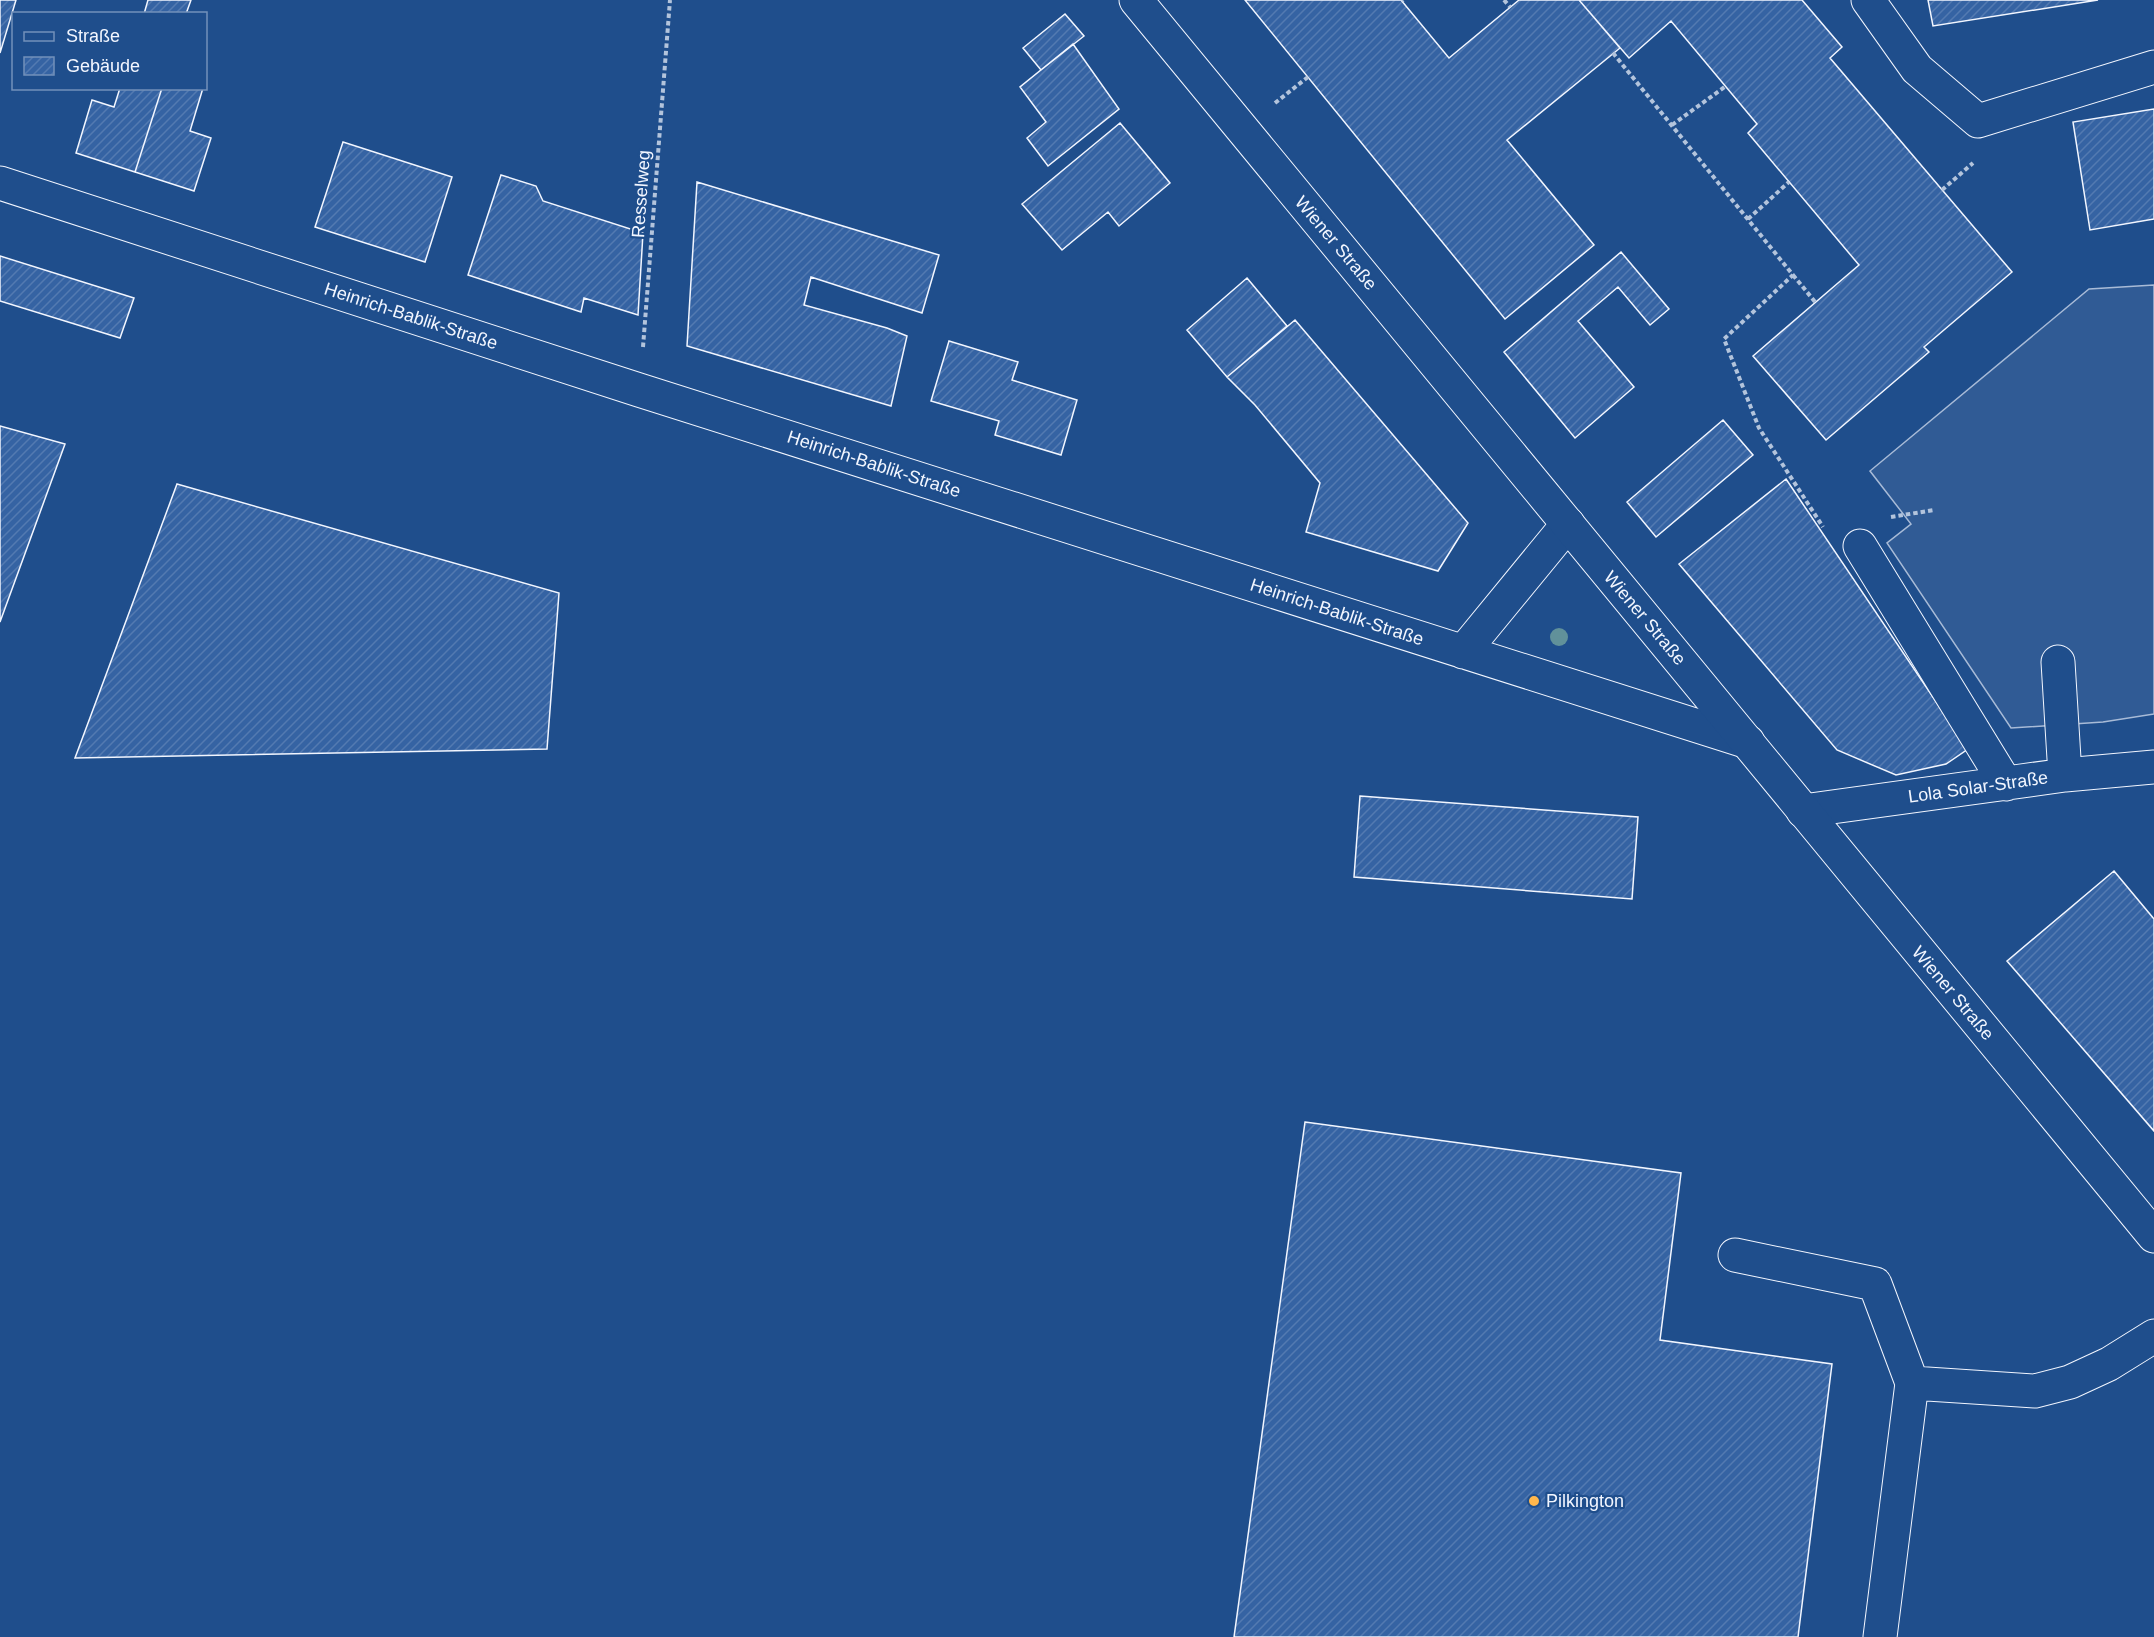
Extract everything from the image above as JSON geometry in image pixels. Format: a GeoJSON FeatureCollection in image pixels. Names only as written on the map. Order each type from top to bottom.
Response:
{"type":"FeatureCollection","features":[{"type":"Feature","properties":{"kind":"street","name":"Wiener Straße"},"geometry":{"type":"LineString","coordinates":[[1136,0],[2154,1236]]}},
{"type":"Feature","properties":{"kind":"street"},"geometry":{"type":"LineString","coordinates":[[1868,0],[1917,69],[1978,120],[2154,68]]}},
{"type":"Feature","properties":{"kind":"street","name":"Heinrich-Bablik-Straße"},"geometry":{"type":"LineString","coordinates":[[0,183],[639,390],[1748,742]]}},
{"type":"Feature","properties":{"kind":"street"},"geometry":{"type":"LineString","coordinates":[[1463,652],[1568,524]]}},
{"type":"Feature","properties":{"kind":"street"},"geometry":{"type":"LineString","coordinates":[[1860,546],[2006,784]]}},
{"type":"Feature","properties":{"kind":"street"},"geometry":{"type":"LineString","coordinates":[[2058,662],[2065,775]]}},
{"type":"Feature","properties":{"kind":"street","name":"Lola Solar-Straße"},"geometry":{"type":"LineString","coordinates":[[1803,811],[2065,775],[2154,767]]}},
{"type":"Feature","properties":{"kind":"street"},"geometry":{"type":"LineString","coordinates":[[1736,1255],[1875,1284],[1912,1383],[1880,1637]]}},
{"type":"Feature","properties":{"kind":"street"},"geometry":{"type":"LineString","coordinates":[[1912,1383],[2035,1391],[2070,1382],[2109,1364],[2154,1336]]}},
{"type":"Feature","properties":{"kind":"path","name":"Resselweg"},"geometry":{"type":"LineString","coordinates":[[639,390],[670,0]]}},
{"type":"Feature","properties":{"kind":"path"},"geometry":{"type":"LineString","coordinates":[[1504,0],[1510,8]]}},
{"type":"Feature","properties":{"kind":"path"},"geometry":{"type":"LineString","coordinates":[[1613,53],[1816,303]]}},
{"type":"Feature","properties":{"kind":"path"},"geometry":{"type":"LineString","coordinates":[[1672,125],[1726,86]]}},
{"type":"Feature","properties":{"kind":"path"},"geometry":{"type":"LineString","coordinates":[[1748,219],[1789,182]]}},
{"type":"Feature","properties":{"kind":"path"},"geometry":{"type":"LineString","coordinates":[[1793,275],[1724,339],[1759,428],[1824,529]]}},
{"type":"Feature","properties":{"kind":"path"},"geometry":{"type":"LineString","coordinates":[[1890,518],[1934,510]]}},
{"type":"Feature","properties":{"kind":"shaded area"},"geometry":{"type":"Polygon","coordinates":[[[2154,285],[2154,714],[2103,722],[2011,728],[1887,543],[1911,524],[1870,471],[2089,289],[2154,285]]]}},
{"type":"Feature","properties":{"kind":"building"},"geometry":{"type":"Polygon","coordinates":[[[0,0],[16,0],[12,12],[0,53],[0,0]]]}},
{"type":"Feature","properties":{"kind":"building"},"geometry":{"type":"Polygon","coordinates":[[[148,0],[191,0],[187,12],[145,12],[148,0]]]}},
{"type":"Feature","properties":{"kind":"building"},"geometry":{"type":"Polygon","coordinates":[[[1245,0],[1401,0],[1449,58],[1519,0],[1579,0],[1620,48],[1507,140],[1594,245],[1505,319],[1245,0]]]}},
{"type":"Feature","properties":{"kind":"building"},"geometry":{"type":"Polygon","coordinates":[[[1579,0],[1802,0],[1842,47],[1830,58],[2012,272],[1924,347],[1929,352],[1826,440],[1753,356],[1859,265],[1748,133],[1757,124],[1671,21],[1629,58],[1579,0]]]}},
{"type":"Feature","properties":{"kind":"building"},"geometry":{"type":"Polygon","coordinates":[[[1928,0],[2098,0],[1933,26],[1928,0]]]}},
{"type":"Feature","properties":{"kind":"building"},"geometry":{"type":"Polygon","coordinates":[[[1065,14],[1084,36],[1041,70],[1023,48],[1065,14]]]}},
{"type":"Feature","properties":{"kind":"building"},"geometry":{"type":"Polygon","coordinates":[[[1073,44],[1119,109],[1048,166],[1027,138],[1046,122],[1020,87],[1073,44]]]}},
{"type":"Feature","properties":{"kind":"building"},"geometry":{"type":"Polygon","coordinates":[[[119,90],[161,90],[135,172],[76,153],[92,100],[114,107],[119,90]]]}},
{"type":"Feature","properties":{"kind":"building"},"geometry":{"type":"Polygon","coordinates":[[[161,90],[202,90],[190,131],[211,138],[194,191],[135,172],[161,90]]]}},
{"type":"Feature","properties":{"kind":"building"},"geometry":{"type":"Polygon","coordinates":[[[2154,109],[2154,219],[2090,230],[2073,122],[2154,109]]]}},
{"type":"Feature","properties":{"kind":"building"},"geometry":{"type":"Polygon","coordinates":[[[1120,123],[1170,183],[1119,226],[1108,212],[1062,250],[1022,204],[1120,123]]]}},
{"type":"Feature","properties":{"kind":"building"},"geometry":{"type":"Polygon","coordinates":[[[343,142],[452,177],[425,262],[315,227],[343,142]]]}},
{"type":"Feature","properties":{"kind":"building"},"geometry":{"type":"Polygon","coordinates":[[[501,175],[536,186],[543,201],[643,233],[638,315],[584,298],[581,312],[468,275],[501,175]]]}},
{"type":"Feature","properties":{"kind":"building"},"geometry":{"type":"Polygon","coordinates":[[[697,182],[939,255],[922,313],[811,277],[804,305],[887,328],[907,336],[891,406],[687,346],[697,182]]]}},
{"type":"Feature","properties":{"kind":"building"},"geometry":{"type":"Polygon","coordinates":[[[1621,252],[1669,309],[1650,325],[1618,287],[1578,321],[1634,387],[1575,438],[1504,352],[1621,252]]]}},
{"type":"Feature","properties":{"kind":"building"},"geometry":{"type":"Polygon","coordinates":[[[0,256],[134,298],[120,338],[0,301],[0,256]]]}},
{"type":"Feature","properties":{"kind":"building"},"geometry":{"type":"Polygon","coordinates":[[[1247,278],[1287,326],[1227,377],[1187,330],[1247,278]]]}},
{"type":"Feature","properties":{"kind":"building"},"geometry":{"type":"Polygon","coordinates":[[[1295,320],[1468,523],[1438,571],[1306,532],[1320,483],[1255,405],[1227,377],[1295,320]]]}},
{"type":"Feature","properties":{"kind":"building"},"geometry":{"type":"Polygon","coordinates":[[[949,341],[1018,362],[1012,380],[1077,400],[1061,455],[995,435],[999,421],[931,401],[949,341]]]}},
{"type":"Feature","properties":{"kind":"building"},"geometry":{"type":"Polygon","coordinates":[[[1723,420],[1753,455],[1656,537],[1627,502],[1723,420]]]}},
{"type":"Feature","properties":{"kind":"building"},"geometry":{"type":"Polygon","coordinates":[[[0,426],[65,444],[0,622],[0,426]]]}},
{"type":"Feature","properties":{"kind":"building"},"geometry":{"type":"Polygon","coordinates":[[[1786,479],[1968,749],[1946,764],[1896,775],[1837,750],[1679,564],[1786,479]]]}},
{"type":"Feature","properties":{"kind":"building"},"geometry":{"type":"Polygon","coordinates":[[[177,484],[559,593],[547,749],[75,758],[177,484]]]}},
{"type":"Feature","properties":{"kind":"building"},"geometry":{"type":"Polygon","coordinates":[[[1360,796],[1638,817],[1632,899],[1354,877],[1360,796]]]}},
{"type":"Feature","properties":{"kind":"building"},"geometry":{"type":"Polygon","coordinates":[[[2114,871],[2154,919],[2154,1131],[2007,961],[2114,871]]]}},
{"type":"Feature","properties":{"kind":"building","name":"Pilkington"},"geometry":{"type":"Polygon","coordinates":[[[1305,1122],[1681,1173],[1660,1340],[1832,1364],[1798,1637],[1234,1637],[1305,1122]]]}},
{"type":"Feature","properties":{"kind":"place","name":"Pilkington"},"geometry":{"type":"Point","coordinates":[1534,1501]}}]}
